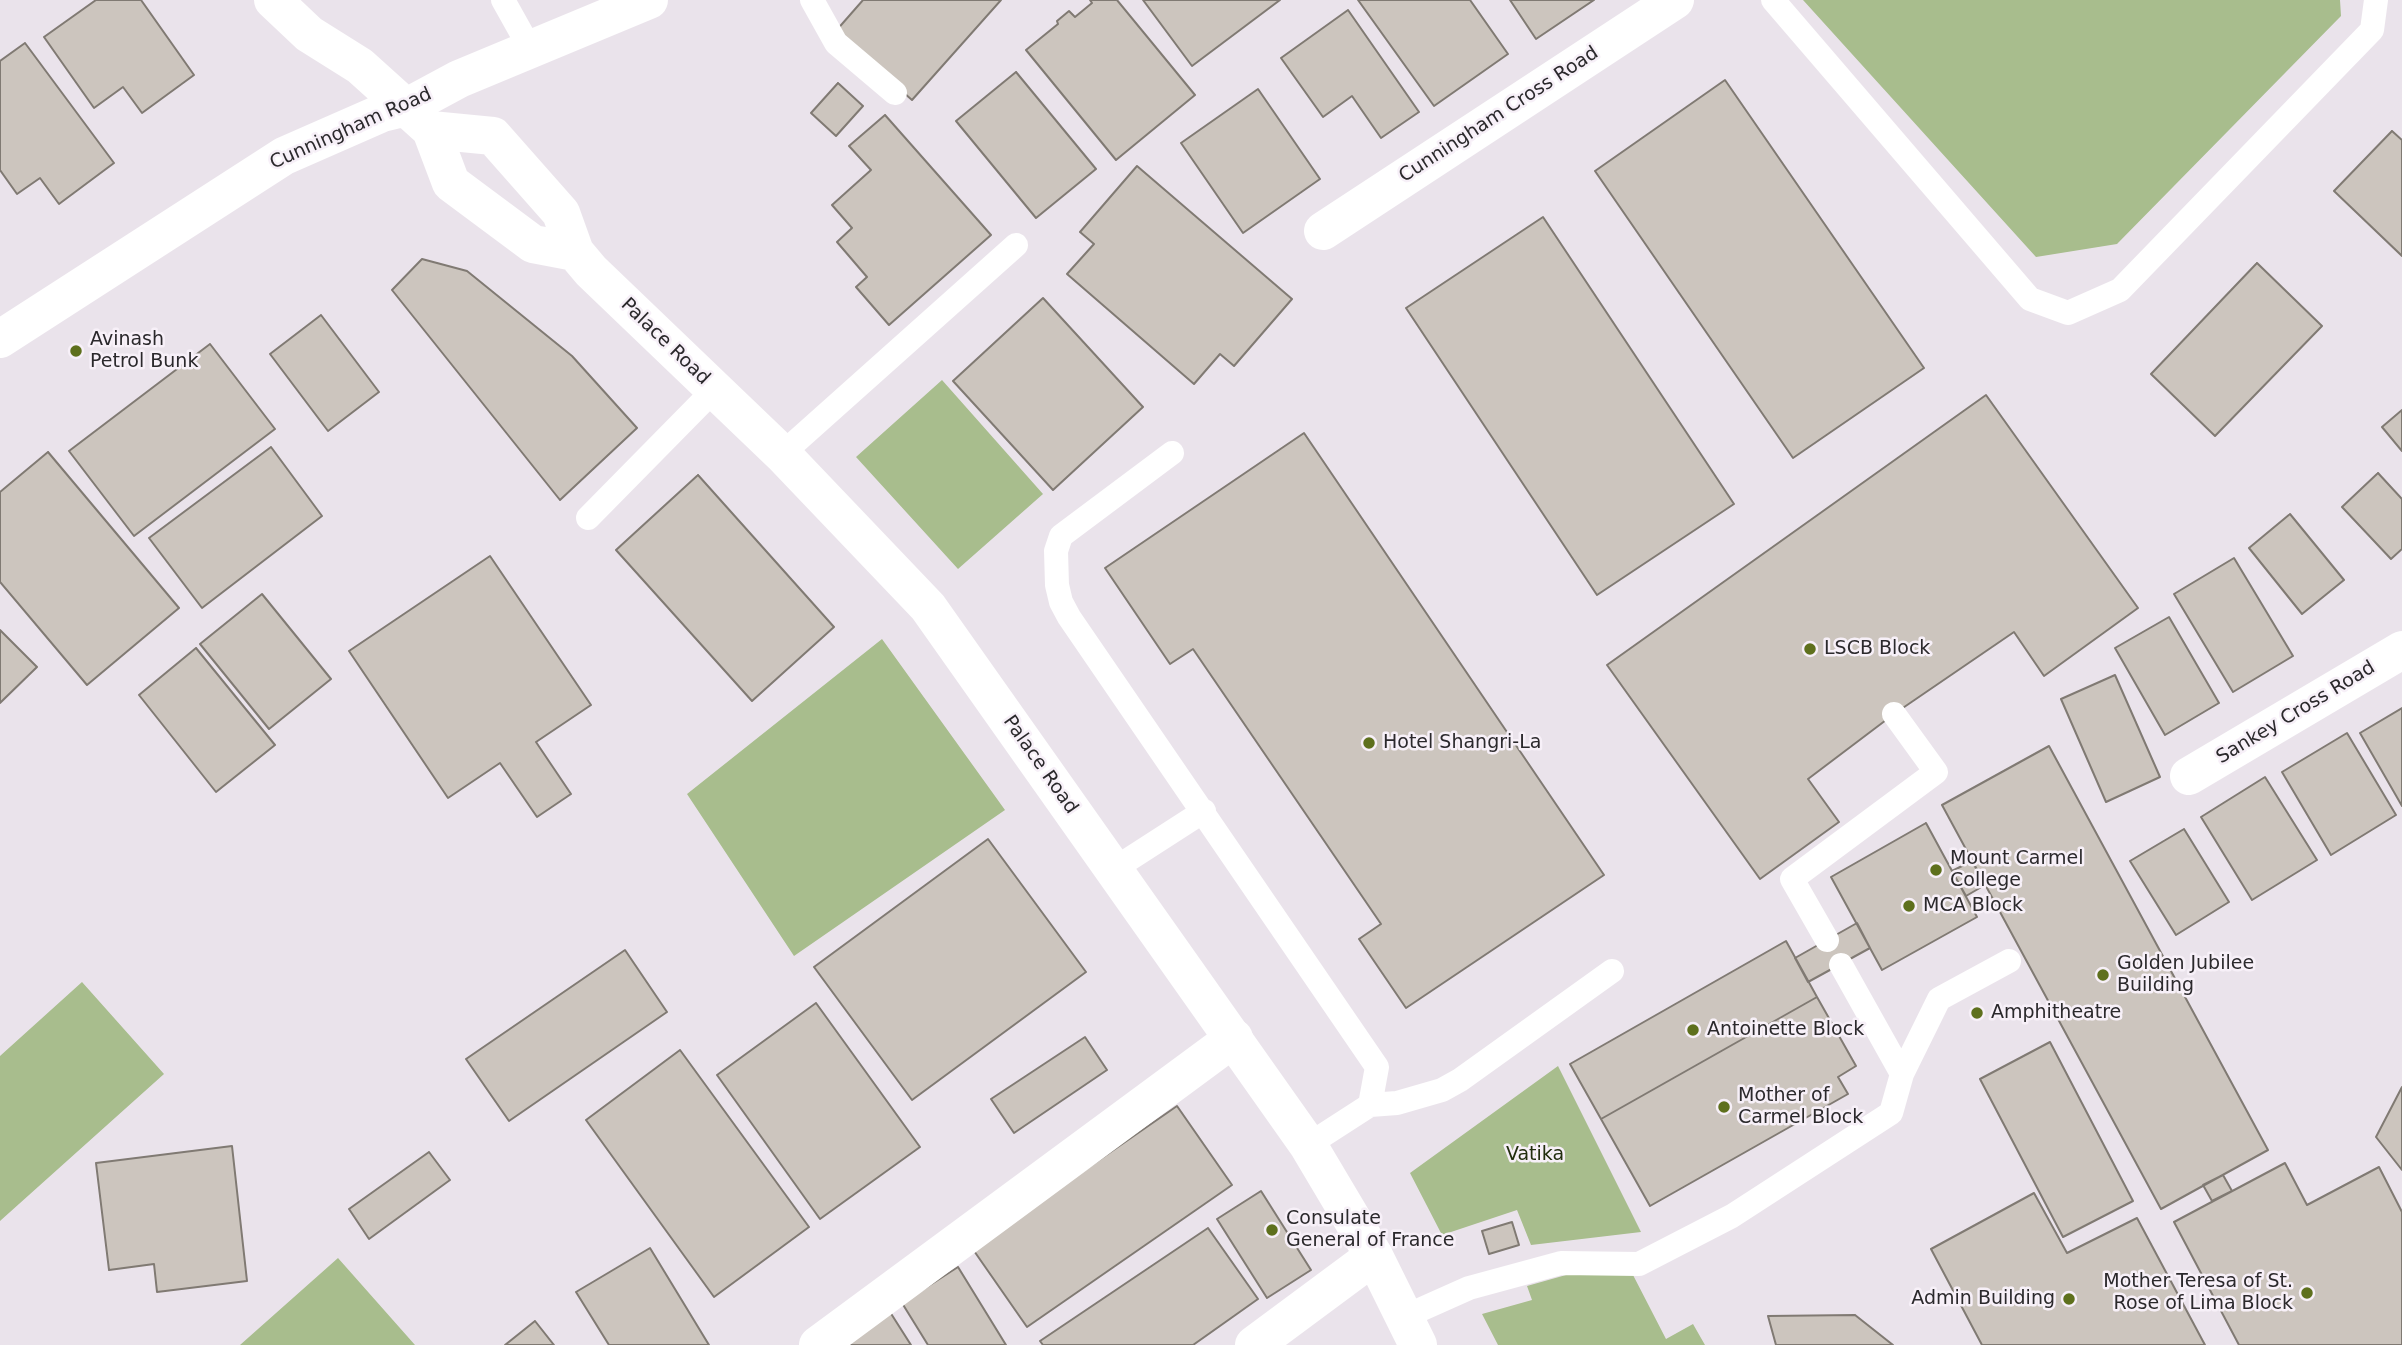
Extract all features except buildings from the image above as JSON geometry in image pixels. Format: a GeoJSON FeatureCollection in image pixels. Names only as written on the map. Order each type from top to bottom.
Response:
{"type":"FeatureCollection","features":[{"type":"Feature","properties":{"kind":"street"},"geometry":{"type":"LineString","coordinates":[[273,0],[309,34],[360,66],[419,119],[451,183],[533,244],[575,252]]}},
{"type":"Feature","properties":{"kind":"street","name":"Cunningham Road"},"geometry":{"type":"LineString","coordinates":[[0,339],[284,156],[382,113],[419,119],[459,79],[649,0]]}},
{"type":"Feature","properties":{"kind":"street","name":"Cunningham Cross Road"},"geometry":{"type":"LineString","coordinates":[[1323,231],[1675,0]]}},
{"type":"Feature","properties":{"kind":"street","name":"Palace Road"},"geometry":{"type":"LineString","coordinates":[[419,119],[493,136],[561,213],[575,252],[591,271],[782,454],[928,607],[1308,1145],[1374,1256],[1411,1331]]}},
{"type":"Feature","properties":{"kind":"street","name":"Sankey Cross Road"},"geometry":{"type":"LineString","coordinates":[[2189,776],[2402,650]]}},
{"type":"Feature","properties":{"kind":"street"},"geometry":{"type":"LineString","coordinates":[[818,1345],[1234,1038]]}},
{"type":"Feature","properties":{"kind":"street"},"geometry":{"type":"LineString","coordinates":[[1254,1345],[1374,1256]]}},
{"type":"Feature","properties":{"kind":"lane"},"geometry":{"type":"LineString","coordinates":[[503,0],[531,50]]}},
{"type":"Feature","properties":{"kind":"lane"},"geometry":{"type":"LineString","coordinates":[[811,0],[836,43],[895,93]]}},
{"type":"Feature","properties":{"kind":"lane"},"geometry":{"type":"LineString","coordinates":[[1773,0],[2030,299],[2068,313],[2120,290],[2372,30],[2376,0]]}},
{"type":"Feature","properties":{"kind":"lane"},"geometry":{"type":"LineString","coordinates":[[782,454],[1016,245]]}},
{"type":"Feature","properties":{"kind":"lane"},"geometry":{"type":"LineString","coordinates":[[588,518],[714,390]]}},
{"type":"Feature","properties":{"kind":"lane"},"geometry":{"type":"LineString","coordinates":[[1172,453],[1061,536],[1056,551],[1056,585],[1061,602],[1377,1068],[1370,1105]]}},
{"type":"Feature","properties":{"kind":"lane"},"geometry":{"type":"LineString","coordinates":[[1827,940],[1792,879],[1936,772],[1894,714]]}},
{"type":"Feature","properties":{"kind":"lane"},"geometry":{"type":"LineString","coordinates":[[1115,869],[1204,811]]}},
{"type":"Feature","properties":{"kind":"lane"},"geometry":{"type":"LineString","coordinates":[[1411,1331],[1469,1288],[1561,1263],[1639,1264],[1731,1216],[1891,1113],[1902,1074],[1939,999],[2009,961]]}},
{"type":"Feature","properties":{"kind":"lane"},"geometry":{"type":"LineString","coordinates":[[1841,965],[1902,1074]]}},
{"type":"Feature","properties":{"kind":"lane"},"geometry":{"type":"LineString","coordinates":[[1308,1145],[1370,1105],[1423,1097],[1451,1085],[1612,971]]}},
{"type":"Feature","properties":{"kind":"green space"},"geometry":{"type":"Polygon","coordinates":[[[1803,0],[2340,0],[2341,16],[2117,244],[2036,257],[1803,0]]]}},
{"type":"Feature","properties":{"kind":"green space"},"geometry":{"type":"Polygon","coordinates":[[[942,380],[1043,494],[958,569],[856,457],[942,380]]]}},
{"type":"Feature","properties":{"kind":"green space"},"geometry":{"type":"Polygon","coordinates":[[[882,639],[1005,810],[794,956],[687,794],[882,639]]]}},
{"type":"Feature","properties":{"kind":"green space"},"geometry":{"type":"Polygon","coordinates":[[[82,982],[164,1074],[0,1221],[0,1056],[82,982]]]}},
{"type":"Feature","properties":{"kind":"green space","name":"Vatika"},"geometry":{"type":"Polygon","coordinates":[[[1558,1066],[1641,1232],[1531,1245],[1517,1210],[1442,1235],[1410,1173],[1558,1066]]]}},
{"type":"Feature","properties":{"kind":"green space"},"geometry":{"type":"Polygon","coordinates":[[[338,1258],[415,1345],[240,1345],[338,1258]]]}},
{"type":"Feature","properties":{"kind":"green space"},"geometry":{"type":"Polygon","coordinates":[[[1566,1275],[1633,1275],[1666,1339],[1693,1324],[1705,1345],[1498,1345],[1482,1314],[1532,1300],[1527,1286],[1566,1275]]]}},
{"type":"Feature","properties":{"kind":"place","name":"Avinash Petrol Bunk"},"geometry":{"type":"Point","coordinates":[76,351]}},
{"type":"Feature","properties":{"kind":"place","name":"LSCB Block"},"geometry":{"type":"Point","coordinates":[1810,649]}},
{"type":"Feature","properties":{"kind":"place","name":"Hotel Shangri-La"},"geometry":{"type":"Point","coordinates":[1369,743]}},
{"type":"Feature","properties":{"kind":"place","name":"Mount Carmel College"},"geometry":{"type":"Point","coordinates":[1936,870]}},
{"type":"Feature","properties":{"kind":"place","name":"MCA Block"},"geometry":{"type":"Point","coordinates":[1909,906]}},
{"type":"Feature","properties":{"kind":"place","name":"Golden Jubilee Building"},"geometry":{"type":"Point","coordinates":[2103,975]}},
{"type":"Feature","properties":{"kind":"place","name":"Amphitheatre"},"geometry":{"type":"Point","coordinates":[1977,1013]}},
{"type":"Feature","properties":{"kind":"place","name":"Antoinette Block"},"geometry":{"type":"Point","coordinates":[1693,1030]}},
{"type":"Feature","properties":{"kind":"place","name":"Mother of Carmel Block"},"geometry":{"type":"Point","coordinates":[1724,1107]}},
{"type":"Feature","properties":{"kind":"place","name":"Consulate General of France"},"geometry":{"type":"Point","coordinates":[1272,1230]}},
{"type":"Feature","properties":{"kind":"place","name":"Mother Teresa of St. Rose of Lima Block"},"geometry":{"type":"Point","coordinates":[2307,1293]}},
{"type":"Feature","properties":{"kind":"place","name":"Admin Building"},"geometry":{"type":"Point","coordinates":[2069,1299]}}]}
